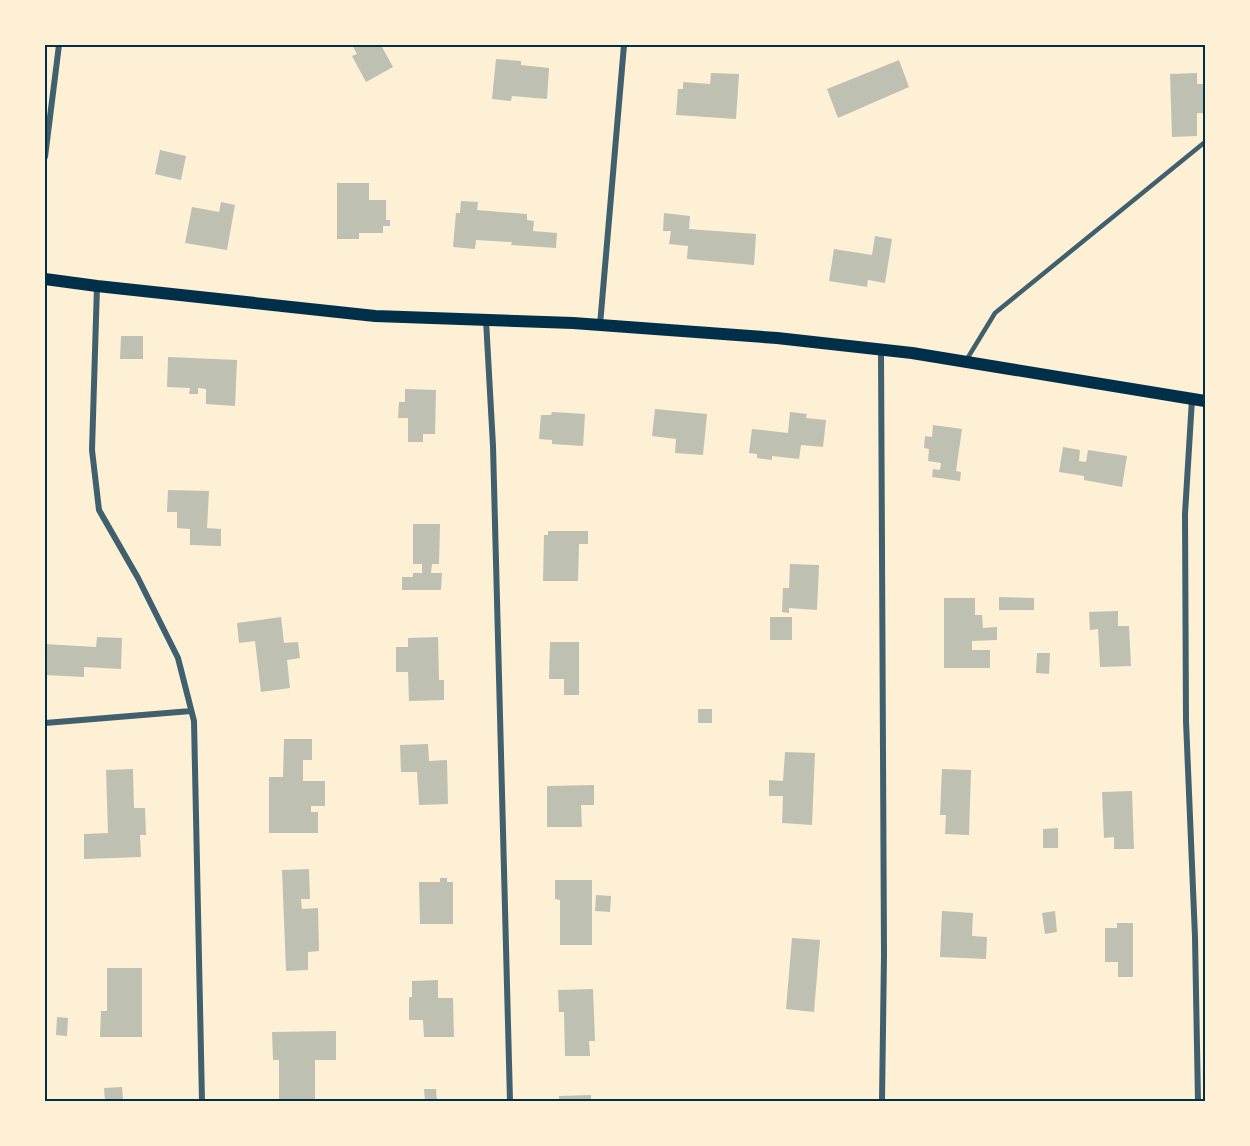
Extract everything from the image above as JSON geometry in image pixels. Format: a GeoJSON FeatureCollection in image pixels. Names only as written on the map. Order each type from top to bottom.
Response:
{"type":"FeatureCollection","features":[{"type":"Feature","properties":{"kind":"main road"},"geometry":{"type":"LineString","coordinates":[[45,279],[375,316],[600,325],[777,338],[966,362],[1205,400]]}},
{"type":"Feature","properties":{"kind":"street"},"geometry":{"type":"LineString","coordinates":[[45,157],[59,45]]}},
{"type":"Feature","properties":{"kind":"street"},"geometry":{"type":"LineString","coordinates":[[600,325],[624,45]]}},
{"type":"Feature","properties":{"kind":"street"},"geometry":{"type":"LineString","coordinates":[[98,286],[92,450],[99,510],[138,578],[178,658],[194,721],[202,1101]]}},
{"type":"Feature","properties":{"kind":"street"},"geometry":{"type":"LineString","coordinates":[[486,320],[493,446],[510,1101]]}},
{"type":"Feature","properties":{"kind":"street"},"geometry":{"type":"LineString","coordinates":[[881,350],[884,943],[882,1101]]}},
{"type":"Feature","properties":{"kind":"street"},"geometry":{"type":"LineString","coordinates":[[1192,398],[1185,514],[1186,710],[1195,937],[1198,1101]]}},
{"type":"Feature","properties":{"kind":"street"},"geometry":{"type":"LineString","coordinates":[[45,723],[191,711]]}},
{"type":"Feature","properties":{"kind":"lane"},"geometry":{"type":"LineString","coordinates":[[966,362],[995,313],[1205,142]]}},
{"type":"Feature","properties":{"kind":"building"},"geometry":{"type":"Polygon","coordinates":[[[352,45],[381,45],[393,67],[366,82],[352,56],[357,54],[352,45]]]}},
{"type":"Feature","properties":{"kind":"building"},"geometry":{"type":"Polygon","coordinates":[[[496,59],[521,61],[521,65],[549,68],[547,99],[512,96],[511,101],[492,99],[496,59]]]}},
{"type":"Feature","properties":{"kind":"building"},"geometry":{"type":"Polygon","coordinates":[[[899,60],[909,87],[838,118],[827,89],[899,60]]]}},
{"type":"Feature","properties":{"kind":"building"},"geometry":{"type":"Polygon","coordinates":[[[711,73],[739,74],[736,119],[676,115],[678,89],[683,89],[683,82],[710,84],[711,73]]]}},
{"type":"Feature","properties":{"kind":"building"},"geometry":{"type":"Polygon","coordinates":[[[1197,73],[1197,84],[1205,84],[1205,113],[1197,113],[1197,136],[1172,137],[1170,74],[1197,73]]]}},
{"type":"Feature","properties":{"kind":"building"},"geometry":{"type":"Polygon","coordinates":[[[160,150],[186,156],[181,180],[155,174],[160,150]]]}},
{"type":"Feature","properties":{"kind":"building"},"geometry":{"type":"Polygon","coordinates":[[[337,183],[369,183],[369,200],[386,200],[386,220],[390,220],[390,226],[383,226],[383,233],[359,233],[359,239],[337,239],[337,183]]]}},
{"type":"Feature","properties":{"kind":"building"},"geometry":{"type":"Polygon","coordinates":[[[461,201],[478,202],[477,210],[527,214],[527,220],[534,221],[533,231],[557,233],[556,248],[476,240],[475,249],[453,247],[456,213],[460,213],[461,201]]]}},
{"type":"Feature","properties":{"kind":"building"},"geometry":{"type":"Polygon","coordinates":[[[221,202],[235,205],[227,250],[185,243],[192,207],[219,212],[221,202]]]}},
{"type":"Feature","properties":{"kind":"building"},"geometry":{"type":"Polygon","coordinates":[[[664,213],[690,216],[689,229],[756,234],[754,265],[687,259],[688,246],[669,244],[671,231],[663,231],[664,213]]]}},
{"type":"Feature","properties":{"kind":"building"},"geometry":{"type":"Polygon","coordinates":[[[875,236],[892,239],[885,283],[868,280],[867,287],[829,281],[834,249],[872,255],[875,236]]]}},
{"type":"Feature","properties":{"kind":"building"},"geometry":{"type":"Polygon","coordinates":[[[121,336],[143,336],[143,359],[120,359],[121,336]]]}},
{"type":"Feature","properties":{"kind":"building"},"geometry":{"type":"Polygon","coordinates":[[[168,357],[237,360],[235,406],[206,404],[206,389],[198,388],[198,394],[189,394],[190,388],[167,387],[168,357]]]}},
{"type":"Feature","properties":{"kind":"building"},"geometry":{"type":"Polygon","coordinates":[[[405,389],[436,390],[435,434],[423,434],[423,442],[408,442],[408,418],[398,418],[399,402],[405,402],[405,389]]]}},
{"type":"Feature","properties":{"kind":"building"},"geometry":{"type":"Polygon","coordinates":[[[655,409],[707,414],[703,455],[675,453],[676,439],[652,436],[655,409]]]}},
{"type":"Feature","properties":{"kind":"building"},"geometry":{"type":"Polygon","coordinates":[[[552,412],[585,414],[583,446],[552,444],[552,440],[539,439],[541,415],[551,415],[552,412]]]}},
{"type":"Feature","properties":{"kind":"building"},"geometry":{"type":"Polygon","coordinates":[[[790,412],[807,414],[806,418],[826,420],[823,447],[801,445],[799,459],[772,456],[772,460],[757,458],[757,454],[749,453],[752,429],[788,433],[790,412]]]}},
{"type":"Feature","properties":{"kind":"building"},"geometry":{"type":"Polygon","coordinates":[[[933,425],[962,429],[956,471],[961,472],[960,481],[932,477],[933,469],[940,470],[941,463],[928,461],[929,449],[924,448],[925,436],[932,437],[933,425]]]}},
{"type":"Feature","properties":{"kind":"building"},"geometry":{"type":"Polygon","coordinates":[[[1063,447],[1080,450],[1079,461],[1086,462],[1088,450],[1127,456],[1122,487],[1084,480],[1084,476],[1059,472],[1063,447]]]}},
{"type":"Feature","properties":{"kind":"building"},"geometry":{"type":"Polygon","coordinates":[[[168,490],[209,491],[207,528],[221,529],[221,546],[190,545],[190,529],[177,528],[177,512],[167,512],[168,490]]]}},
{"type":"Feature","properties":{"kind":"building"},"geometry":{"type":"Polygon","coordinates":[[[413,524],[440,524],[439,564],[432,564],[431,573],[442,573],[441,590],[402,590],[402,577],[413,577],[413,573],[422,573],[422,564],[413,564],[413,524]]]}},
{"type":"Feature","properties":{"kind":"building"},"geometry":{"type":"Polygon","coordinates":[[[548,531],[588,531],[588,544],[579,544],[578,581],[543,581],[544,535],[548,535],[548,531]]]}},
{"type":"Feature","properties":{"kind":"building"},"geometry":{"type":"Polygon","coordinates":[[[790,564],[819,565],[817,610],[789,608],[789,613],[782,612],[783,588],[789,588],[790,564]]]}},
{"type":"Feature","properties":{"kind":"building"},"geometry":{"type":"Polygon","coordinates":[[[999,597],[1034,598],[1034,610],[999,610],[999,597]]]}},
{"type":"Feature","properties":{"kind":"building"},"geometry":{"type":"Polygon","coordinates":[[[944,598],[975,598],[975,615],[982,615],[983,628],[997,627],[997,640],[972,641],[972,650],[990,650],[990,668],[944,668],[944,598]]]}},
{"type":"Feature","properties":{"kind":"building"},"geometry":{"type":"Polygon","coordinates":[[[1118,611],[1118,626],[1129,626],[1131,666],[1100,667],[1098,629],[1090,630],[1089,612],[1118,611]]]}},
{"type":"Feature","properties":{"kind":"building"},"geometry":{"type":"Polygon","coordinates":[[[281,617],[284,643],[298,642],[300,658],[287,660],[290,688],[261,692],[255,641],[239,643],[237,623],[281,617]]]}},
{"type":"Feature","properties":{"kind":"building"},"geometry":{"type":"Polygon","coordinates":[[[770,617],[792,617],[792,640],[770,640],[770,617]]]}},
{"type":"Feature","properties":{"kind":"building"},"geometry":{"type":"Polygon","coordinates":[[[97,637],[122,638],[121,669],[84,667],[84,677],[45,675],[45,644],[96,647],[97,637]]]}},
{"type":"Feature","properties":{"kind":"building"},"geometry":{"type":"Polygon","coordinates":[[[438,637],[439,680],[444,680],[444,700],[409,701],[408,672],[396,672],[396,647],[408,647],[408,638],[438,637]]]}},
{"type":"Feature","properties":{"kind":"building"},"geometry":{"type":"Polygon","coordinates":[[[550,642],[579,642],[579,695],[564,695],[564,679],[549,679],[550,642]]]}},
{"type":"Feature","properties":{"kind":"building"},"geometry":{"type":"Polygon","coordinates":[[[1037,653],[1050,653],[1049,674],[1036,673],[1037,653]]]}},
{"type":"Feature","properties":{"kind":"building"},"geometry":{"type":"Polygon","coordinates":[[[698,709],[712,709],[712,723],[698,723],[698,709]]]}},
{"type":"Feature","properties":{"kind":"building"},"geometry":{"type":"Polygon","coordinates":[[[284,739],[312,739],[312,760],[303,760],[303,781],[325,781],[325,806],[311,806],[311,812],[318,812],[318,833],[269,833],[269,777],[283,777],[284,739]]]}},
{"type":"Feature","properties":{"kind":"building"},"geometry":{"type":"Polygon","coordinates":[[[428,744],[429,761],[447,760],[448,804],[419,805],[417,772],[401,772],[400,745],[428,744]]]}},
{"type":"Feature","properties":{"kind":"building"},"geometry":{"type":"Polygon","coordinates":[[[785,752],[815,753],[812,825],[782,823],[783,796],[769,796],[769,780],[783,781],[785,752]]]}},
{"type":"Feature","properties":{"kind":"building"},"geometry":{"type":"Polygon","coordinates":[[[133,769],[134,808],[145,808],[146,835],[140,835],[141,857],[84,859],[84,834],[108,833],[106,770],[133,769]]]}},
{"type":"Feature","properties":{"kind":"building"},"geometry":{"type":"Polygon","coordinates":[[[942,769],[971,770],[969,835],[945,834],[946,815],[940,815],[942,769]]]}},
{"type":"Feature","properties":{"kind":"building"},"geometry":{"type":"Polygon","coordinates":[[[594,785],[594,805],[581,805],[582,827],[547,827],[547,786],[594,785]]]}},
{"type":"Feature","properties":{"kind":"building"},"geometry":{"type":"Polygon","coordinates":[[[1132,791],[1134,849],[1114,849],[1114,837],[1104,838],[1102,792],[1132,791]]]}},
{"type":"Feature","properties":{"kind":"building"},"geometry":{"type":"Polygon","coordinates":[[[1058,828],[1058,848],[1043,848],[1043,829],[1058,828]]]}},
{"type":"Feature","properties":{"kind":"building"},"geometry":{"type":"Polygon","coordinates":[[[309,869],[310,899],[301,899],[302,909],[318,908],[319,951],[308,952],[308,970],[286,971],[282,870],[309,869]]]}},
{"type":"Feature","properties":{"kind":"building"},"geometry":{"type":"Polygon","coordinates":[[[440,878],[447,878],[447,882],[453,882],[453,924],[420,924],[419,882],[440,882],[440,878]]]}},
{"type":"Feature","properties":{"kind":"building"},"geometry":{"type":"Polygon","coordinates":[[[555,880],[592,880],[592,945],[560,945],[560,900],[555,899],[555,880]]]}},
{"type":"Feature","properties":{"kind":"building"},"geometry":{"type":"Polygon","coordinates":[[[596,895],[611,896],[610,912],[595,911],[596,895]]]}},
{"type":"Feature","properties":{"kind":"building"},"geometry":{"type":"Polygon","coordinates":[[[942,911],[973,913],[972,936],[987,937],[986,959],[940,957],[942,911]]]}},
{"type":"Feature","properties":{"kind":"building"},"geometry":{"type":"Polygon","coordinates":[[[1055,911],[1057,932],[1045,934],[1042,913],[1055,911]]]}},
{"type":"Feature","properties":{"kind":"building"},"geometry":{"type":"Polygon","coordinates":[[[1117,923],[1133,923],[1133,977],[1118,977],[1118,962],[1105,962],[1105,928],[1117,928],[1117,923]]]}},
{"type":"Feature","properties":{"kind":"building"},"geometry":{"type":"Polygon","coordinates":[[[792,938],[820,940],[814,1012],[786,1009],[792,938]]]}},
{"type":"Feature","properties":{"kind":"building"},"geometry":{"type":"Polygon","coordinates":[[[107,968],[142,968],[142,1037],[100,1037],[101,1011],[107,1011],[107,968]]]}},
{"type":"Feature","properties":{"kind":"building"},"geometry":{"type":"Polygon","coordinates":[[[438,980],[438,998],[453,998],[454,1037],[424,1037],[423,1020],[409,1020],[412,981],[438,980]]]}},
{"type":"Feature","properties":{"kind":"building"},"geometry":{"type":"Polygon","coordinates":[[[593,989],[595,1041],[589,1041],[590,1056],[565,1056],[564,1012],[559,1012],[558,990],[593,989]]]}},
{"type":"Feature","properties":{"kind":"building"},"geometry":{"type":"Polygon","coordinates":[[[57,1017],[68,1018],[67,1036],[56,1035],[57,1017]]]}},
{"type":"Feature","properties":{"kind":"building"},"geometry":{"type":"Polygon","coordinates":[[[336,1031],[336,1060],[315,1060],[315,1101],[279,1101],[279,1060],[273,1060],[272,1032],[336,1031]]]}},
{"type":"Feature","properties":{"kind":"building"},"geometry":{"type":"Polygon","coordinates":[[[122,1087],[123,1099],[105,1100],[104,1088],[122,1087]]]}},
{"type":"Feature","properties":{"kind":"building"},"geometry":{"type":"Polygon","coordinates":[[[424,1089],[436,1089],[437,1101],[425,1101],[424,1089]]]}},
{"type":"Feature","properties":{"kind":"building"},"geometry":{"type":"Polygon","coordinates":[[[591,1095],[591,1101],[559,1101],[559,1096],[591,1095]]]}}]}
